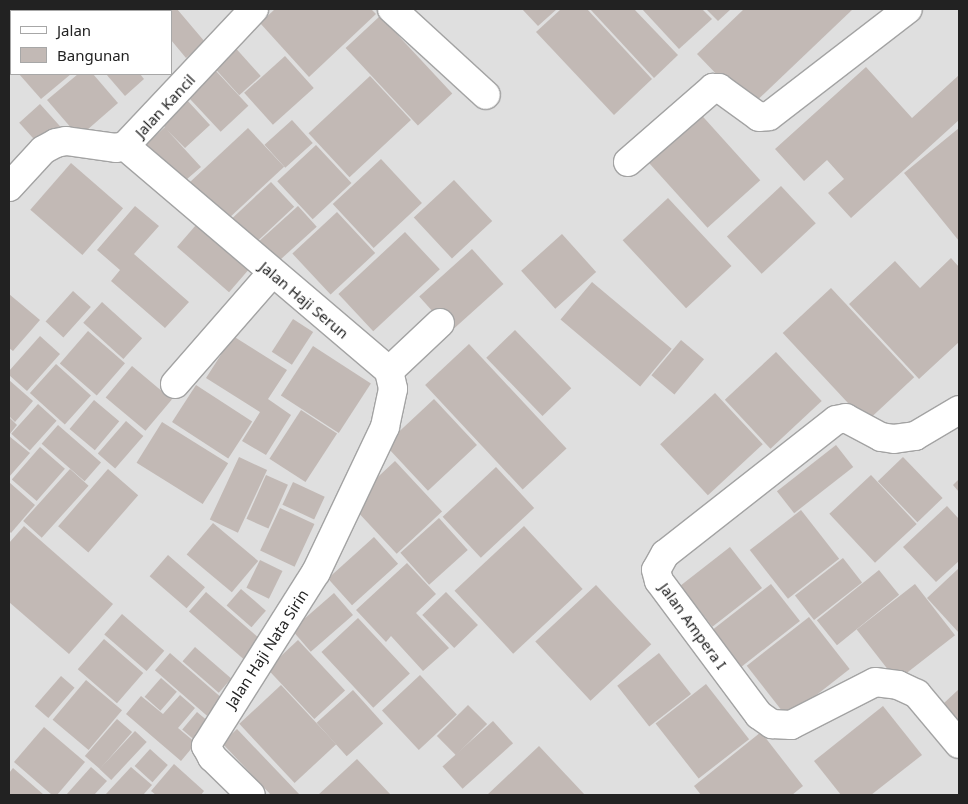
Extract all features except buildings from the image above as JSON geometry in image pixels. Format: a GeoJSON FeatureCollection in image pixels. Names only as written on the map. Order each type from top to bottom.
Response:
{"type":"FeatureCollection","features":[{"type":"Feature","properties":{"kind":"street","name":"Jalan Kancil"},"geometry":{"type":"LineString","coordinates":[[9,188],[44,150],[56,144],[66,141],[116,148],[125,146],[254,9]]}},
{"type":"Feature","properties":{"kind":"street"},"geometry":{"type":"LineString","coordinates":[[392,9],[486,94]]}},
{"type":"Feature","properties":{"kind":"street"},"geometry":{"type":"LineString","coordinates":[[628,162],[713,88],[719,88],[759,117],[770,116],[908,9]]}},
{"type":"Feature","properties":{"kind":"street","name":"Jalan Haji Serun"},"geometry":{"type":"LineString","coordinates":[[125,146],[272,274],[389,372]]}},
{"type":"Feature","properties":{"kind":"street"},"geometry":{"type":"LineString","coordinates":[[176,384],[272,274]]}},
{"type":"Feature","properties":{"kind":"street"},"geometry":{"type":"LineString","coordinates":[[389,372],[440,323]]}},
{"type":"Feature","properties":{"kind":"street","name":"Jalan Haji Nata Sirin"},"geometry":{"type":"LineString","coordinates":[[251,795],[212,757],[206,746],[316,572],[353,489],[385,427],[393,389],[389,372]]}},
{"type":"Feature","properties":{"kind":"street","name":"Jalan Ampera I"},"geometry":{"type":"LineString","coordinates":[[959,410],[915,436],[894,439],[881,437],[846,418],[836,420],[665,554],[656,570],[659,581],[758,715],[772,724],[791,725],[875,682],[898,685],[916,694],[959,744]]}},
{"type":"Feature","properties":{"kind":"shaded area"},"geometry":{"type":"Polygon","coordinates":[[[9,9],[959,9],[959,795],[9,795],[9,9]]]}}]}
